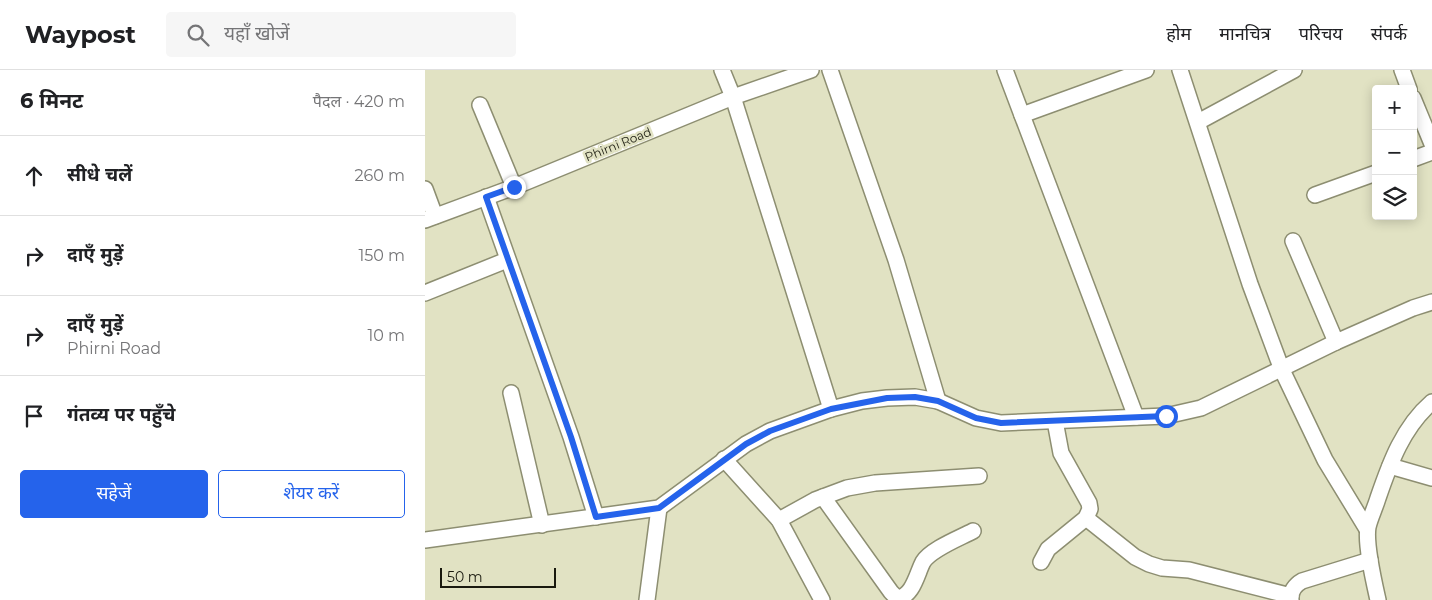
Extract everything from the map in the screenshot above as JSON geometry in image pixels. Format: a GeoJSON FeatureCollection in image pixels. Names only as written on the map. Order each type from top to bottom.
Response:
{"type":"FeatureCollection","features":[{"type":"Feature","properties":{"kind":"street"},"geometry":{"type":"LineString","coordinates":[[722,70],[733,97],[831,409]]}},
{"type":"Feature","properties":{"kind":"street","name":"Phirni Road"},"geometry":{"type":"LineString","coordinates":[[430,218],[514,187],[733,97],[810,70]]}},
{"type":"Feature","properties":{"kind":"street"},"geometry":{"type":"LineString","coordinates":[[830,70],[896,260],[938,401]]}},
{"type":"Feature","properties":{"kind":"street"},"geometry":{"type":"LineString","coordinates":[[1005,70],[1137,417]]}},
{"type":"Feature","properties":{"kind":"street"},"geometry":{"type":"LineString","coordinates":[[1022,115],[1145,70]]}},
{"type":"Feature","properties":{"kind":"street"},"geometry":{"type":"LineString","coordinates":[[1180,70],[1250,284],[1282,370],[1325,460],[1367,529]]}},
{"type":"Feature","properties":{"kind":"street"},"geometry":{"type":"LineString","coordinates":[[1198,122],[1294,70]]}},
{"type":"Feature","properties":{"kind":"street"},"geometry":{"type":"LineString","coordinates":[[1402,70],[1408,85]]}},
{"type":"Feature","properties":{"kind":"street"},"geometry":{"type":"LineString","coordinates":[[480,105],[514,187]]}},
{"type":"Feature","properties":{"kind":"street"},"geometry":{"type":"LineString","coordinates":[[1417,108],[1432,144]]}},
{"type":"Feature","properties":{"kind":"street"},"geometry":{"type":"LineString","coordinates":[[1417,158],[1432,152]]}},
{"type":"Feature","properties":{"kind":"street"},"geometry":{"type":"LineString","coordinates":[[1315,195],[1372,174]]}},
{"type":"Feature","properties":{"kind":"street"},"geometry":{"type":"LineString","coordinates":[[425,189],[430,218]]}},
{"type":"Feature","properties":{"kind":"street"},"geometry":{"type":"LineString","coordinates":[[486,197],[571,437],[596,517]]}},
{"type":"Feature","properties":{"kind":"street"},"geometry":{"type":"LineString","coordinates":[[1293,241],[1335,342]]}},
{"type":"Feature","properties":{"kind":"street"},"geometry":{"type":"LineString","coordinates":[[425,293],[507,260]]}},
{"type":"Feature","properties":{"kind":"street"},"geometry":{"type":"LineString","coordinates":[[425,540],[659,508],[724,459],[770,431],[831,409],[887,398],[915,397],[938,401],[976,418],[1001,423],[1166,416],[1201,408],[1282,370],[1335,342],[1413,308],[1432,302]]}},
{"type":"Feature","properties":{"kind":"street"},"geometry":{"type":"LineString","coordinates":[[511,393],[542,525]]}},
{"type":"Feature","properties":{"kind":"street"},"geometry":{"type":"LineString","coordinates":[[1378,600],[1370,560],[1367,529],[1390,466],[1408,429],[1418,414],[1432,402]]}},
{"type":"Feature","properties":{"kind":"street"},"geometry":{"type":"LineString","coordinates":[[1041,562],[1048,549],[1086,518],[1090,509],[1089,502],[1061,453],[1055,420]]}},
{"type":"Feature","properties":{"kind":"street"},"geometry":{"type":"LineString","coordinates":[[724,459],[779,520],[822,600]]}},
{"type":"Feature","properties":{"kind":"street"},"geometry":{"type":"LineString","coordinates":[[1390,466],[1432,478]]}},
{"type":"Feature","properties":{"kind":"street"},"geometry":{"type":"LineString","coordinates":[[779,520],[823,497],[847,488],[875,483],[979,476]]}},
{"type":"Feature","properties":{"kind":"street"},"geometry":{"type":"LineString","coordinates":[[823,497],[873,568],[897,598],[901,598],[908,592],[926,558],[973,531]]}},
{"type":"Feature","properties":{"kind":"street"},"geometry":{"type":"LineString","coordinates":[[647,600],[659,508]]}},
{"type":"Feature","properties":{"kind":"street"},"geometry":{"type":"LineString","coordinates":[[1086,518],[1135,557],[1149,564],[1162,568],[1189,570],[1291,598],[1296,586],[1302,581],[1370,560]]}},
{"type":"Feature","properties":{"kind":"route"},"geometry":{"type":"LineString","coordinates":[[514,187],[486,197],[571,437],[596,517],[659,508],[724,459],[770,431],[831,409],[862,402],[887,398],[915,397],[938,401],[976,418],[1001,423],[1166,416]]}}]}
